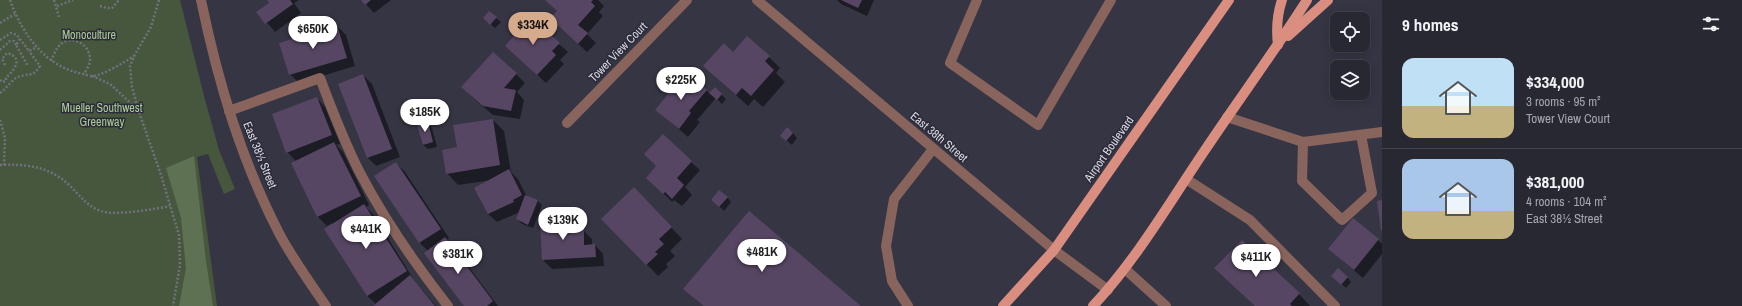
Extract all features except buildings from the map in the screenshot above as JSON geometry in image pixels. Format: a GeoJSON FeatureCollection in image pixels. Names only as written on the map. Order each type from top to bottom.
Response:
{"type":"FeatureCollection","features":[{"type":"Feature","properties":{"kind":"main road","name":"Airport Boulevard"},"geometry":{"type":"LineString","coordinates":[[1003,306],[1054,250],[1229,0]]}},
{"type":"Feature","properties":{"kind":"main road"},"geometry":{"type":"LineString","coordinates":[[1278,45],[1278,13],[1282,0]]}},
{"type":"Feature","properties":{"kind":"main road"},"geometry":{"type":"LineString","coordinates":[[1093,306],[1125,269],[1307,0]]}},
{"type":"Feature","properties":{"kind":"main road"},"geometry":{"type":"LineString","coordinates":[[1278,45],[1328,0]]}},
{"type":"Feature","properties":{"kind":"street","name":"East 38½ Street"},"geometry":{"type":"LineString","coordinates":[[201,0],[214,60],[228,111],[244,157],[280,236],[326,306]]}},
{"type":"Feature","properties":{"kind":"street","name":"Tower View Court"},"geometry":{"type":"LineString","coordinates":[[567,123],[687,0]]}},
{"type":"Feature","properties":{"kind":"street","name":"East 38th Street"},"geometry":{"type":"LineString","coordinates":[[757,0],[1054,250],[1108,290]]}},
{"type":"Feature","properties":{"kind":"street"},"geometry":{"type":"LineString","coordinates":[[977,0],[950,63],[1038,125],[1111,0]]}},
{"type":"Feature","properties":{"kind":"street"},"geometry":{"type":"LineString","coordinates":[[228,111],[320,78],[337,124],[368,188],[405,248],[448,306]]}},
{"type":"Feature","properties":{"kind":"street"},"geometry":{"type":"LineString","coordinates":[[1227,117],[1303,142],[1382,132]]}},
{"type":"Feature","properties":{"kind":"street"},"geometry":{"type":"LineString","coordinates":[[1303,142],[1302,181],[1342,220],[1372,193],[1361,134]]}},
{"type":"Feature","properties":{"kind":"street"},"geometry":{"type":"LineString","coordinates":[[908,306],[892,281],[886,246],[894,199],[933,149]]}},
{"type":"Feature","properties":{"kind":"street"},"geometry":{"type":"LineString","coordinates":[[1186,179],[1250,220],[1335,306]]}},
{"type":"Feature","properties":{"kind":"street"},"geometry":{"type":"LineString","coordinates":[[1125,269],[1166,306]]}},
{"type":"Feature","properties":{"kind":"path"},"geometry":{"type":"LineString","coordinates":[[10,0],[15,14],[28,37],[51,61],[65,70],[92,76],[110,84],[138,109]]}},
{"type":"Feature","properties":{"kind":"path"},"geometry":{"type":"LineString","coordinates":[[54,0],[59,17]]}},
{"type":"Feature","properties":{"kind":"path"},"geometry":{"type":"LineString","coordinates":[[57,6],[73,0]]}},
{"type":"Feature","properties":{"kind":"path"},"geometry":{"type":"LineString","coordinates":[[100,6],[112,8],[119,0]]}},
{"type":"Feature","properties":{"kind":"path"},"geometry":{"type":"LineString","coordinates":[[159,0],[152,26],[134,56],[130,66],[132,87],[138,109],[161,175],[179,235],[180,265],[173,306]]}},
{"type":"Feature","properties":{"kind":"path"},"geometry":{"type":"LineString","coordinates":[[0,23],[15,14]]}},
{"type":"Feature","properties":{"kind":"path"},"geometry":{"type":"LineString","coordinates":[[0,40],[11,34],[17,36],[40,66],[36,72],[31,75],[18,77],[0,93]]}},
{"type":"Feature","properties":{"kind":"path"},"geometry":{"type":"LineString","coordinates":[[16,45],[20,39]]}},
{"type":"Feature","properties":{"kind":"path"},"geometry":{"type":"LineString","coordinates":[[51,61],[59,46],[71,40],[78,41],[84,45],[89,52],[90,60],[84,74]]}},
{"type":"Feature","properties":{"kind":"path"},"geometry":{"type":"LineString","coordinates":[[0,50],[10,41],[14,42],[28,66]]}},
{"type":"Feature","properties":{"kind":"path"},"geometry":{"type":"LineString","coordinates":[[29,51],[37,47]]}},
{"type":"Feature","properties":{"kind":"path"},"geometry":{"type":"LineString","coordinates":[[5,65],[2,59],[4,55],[7,53],[11,54],[15,58],[17,64],[16,68],[6,78],[6,81]]}},
{"type":"Feature","properties":{"kind":"path"},"geometry":{"type":"LineString","coordinates":[[92,76],[120,65],[134,56]]}},
{"type":"Feature","properties":{"kind":"path"},"geometry":{"type":"LineString","coordinates":[[0,80],[6,81],[9,84]]}},
{"type":"Feature","properties":{"kind":"path"},"geometry":{"type":"LineString","coordinates":[[0,120],[5,138],[2,165],[38,167],[50,172],[68,184],[82,200],[102,211],[129,212],[154,210],[170,206]]}},
{"type":"Feature","properties":{"kind":"green space","name":"Mueller Southwest Greenway"},"geometry":{"type":"Polygon","coordinates":[[[0,0],[180,0],[219,150],[235,189],[224,194],[208,154],[197,157],[217,306],[0,306],[0,0]]]}},
{"type":"Feature","properties":{"kind":"green space"},"geometry":{"type":"Polygon","coordinates":[[[194,156],[206,261],[213,306],[179,306],[186,268],[181,218],[166,168],[194,156]]]}},
{"type":"Feature","properties":{"kind":"park label","name":"Monoculture"},"geometry":{"type":"Point","coordinates":[89,35]}}]}
